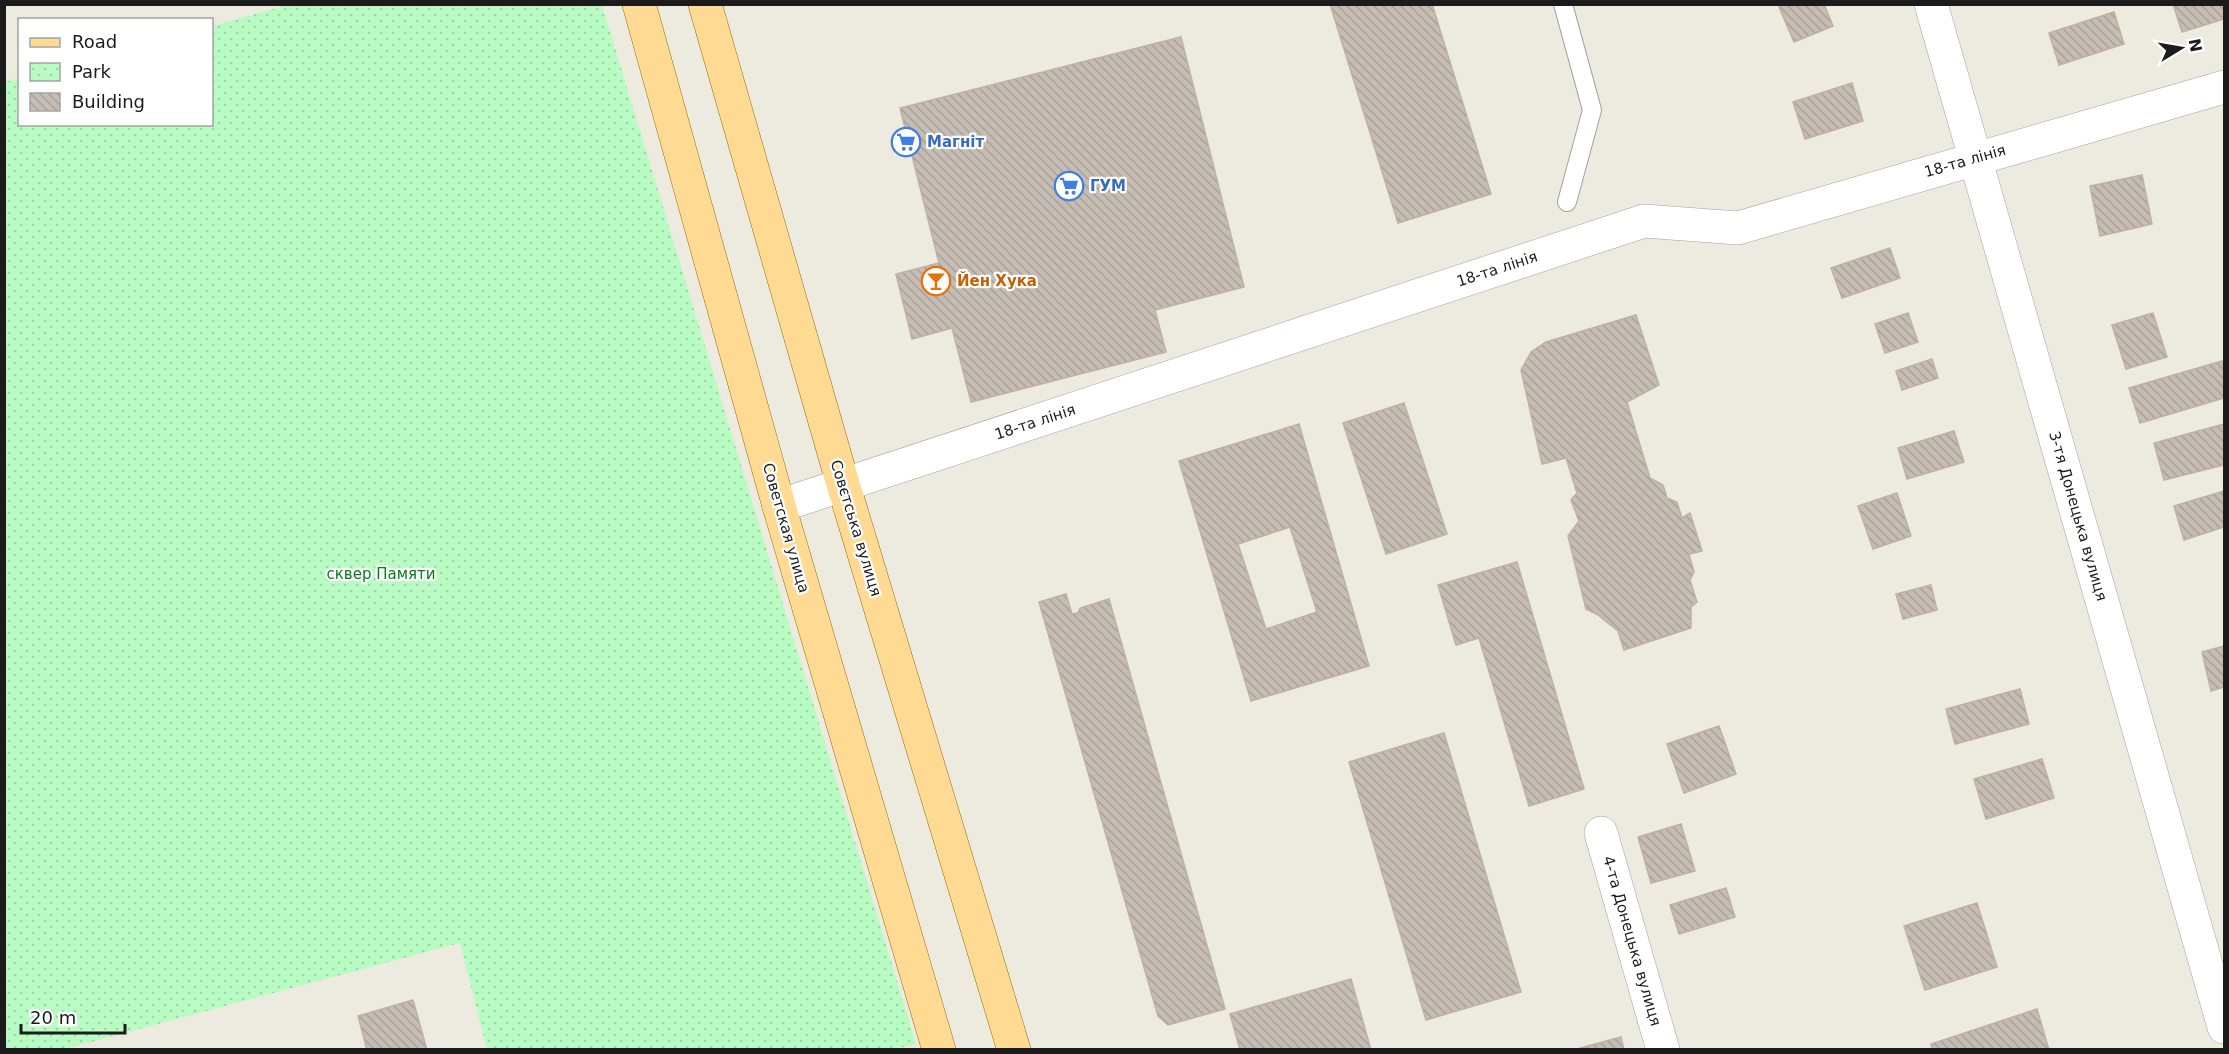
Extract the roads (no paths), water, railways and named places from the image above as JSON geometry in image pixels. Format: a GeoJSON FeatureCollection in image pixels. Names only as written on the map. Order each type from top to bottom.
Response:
{"type":"FeatureCollection","features":[{"type":"Feature","properties":{"kind":"main road","name":"Советская улица"},"geometry":{"type":"LineString","coordinates":[[639,4],[779,506],[939,1050]]}},
{"type":"Feature","properties":{"kind":"main road","name":"Совєтська вулиця"},"geometry":{"type":"LineString","coordinates":[[705,4],[843,484],[1014,1050]]}},
{"type":"Feature","properties":{"kind":"street","name":"3-тя Донецька вулиця"},"geometry":{"type":"LineString","coordinates":[[1931,4],[2224,1027]]}},
{"type":"Feature","properties":{"kind":"street","name":"18-та лінія"},"geometry":{"type":"LineString","coordinates":[[779,506],[1644,220],[1738,228],[2224,87]]}},
{"type":"Feature","properties":{"kind":"street","name":"4-та Донецька вулиця"},"geometry":{"type":"LineString","coordinates":[[1601,833],[1663,1050]]}},
{"type":"Feature","properties":{"kind":"lane"},"geometry":{"type":"LineString","coordinates":[[1563,4],[1592,110],[1567,202]]}},
{"type":"Feature","properties":{"kind":"place","name":"Магніт"},"geometry":{"type":"Point","coordinates":[906,142]}},
{"type":"Feature","properties":{"kind":"place","name":"ГУМ"},"geometry":{"type":"Point","coordinates":[1069,186]}},
{"type":"Feature","properties":{"kind":"place","name":"Йен Хука"},"geometry":{"type":"Point","coordinates":[936,281]}},
{"type":"Feature","properties":{"kind":"park label","name":"сквер Памяти"},"geometry":{"type":"Point","coordinates":[381,574]}}]}
